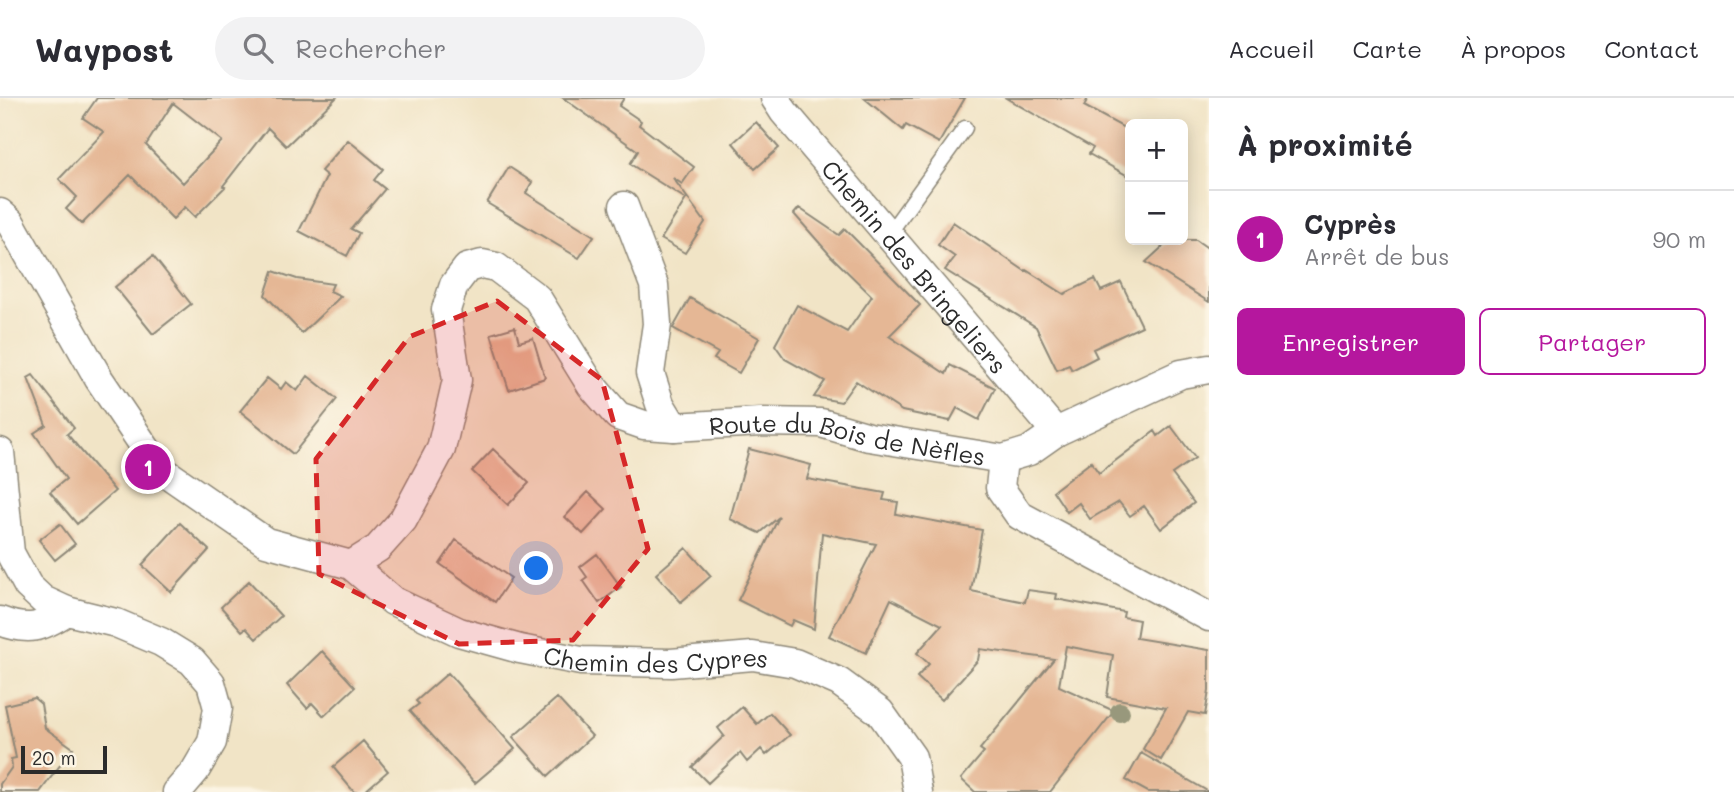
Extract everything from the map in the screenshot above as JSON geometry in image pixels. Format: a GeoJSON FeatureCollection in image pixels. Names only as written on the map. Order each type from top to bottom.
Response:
{"type":"FeatureCollection","features":[{"type":"Feature","properties":{"kind":"street","name":"Chemin des Bringeliers"},"geometry":{"type":"LineString","coordinates":[[775,98],[784,112],[1056,432]]}},
{"type":"Feature","properties":{"kind":"street","name":"Route du Bois de Nèfles"},"geometry":{"type":"LineString","coordinates":[[624,206],[654,285],[657,324],[650,373],[660,404],[674,427]]}},
{"type":"Feature","properties":{"kind":"street"},"geometry":{"type":"LineString","coordinates":[[0,212],[10,222],[99,379],[159,468],[266,542],[351,565]]}},
{"type":"Feature","properties":{"kind":"street","name":"Route du Bois de Nèfles"},"geometry":{"type":"LineString","coordinates":[[351,565],[378,548],[403,520],[441,449],[457,380],[446,310],[454,285],[467,268],[482,264],[496,267],[537,298],[592,385],[618,416],[644,425],[674,427],[761,422],[821,423],[869,437],[1003,458],[1029,451],[1056,432],[1181,374],[1209,369]]}},
{"type":"Feature","properties":{"kind":"street"},"geometry":{"type":"LineString","coordinates":[[0,452],[10,553],[28,586],[43,600],[67,611],[116,623],[161,642],[192,661],[211,683],[218,708],[212,742],[195,771],[177,792]]}},
{"type":"Feature","properties":{"kind":"street"},"geometry":{"type":"LineString","coordinates":[[1003,458],[1000,488],[1018,515],[1209,617]]}},
{"type":"Feature","properties":{"kind":"street","name":"Chemin des Cypres"},"geometry":{"type":"LineString","coordinates":[[351,565],[393,601],[459,632],[520,649],[581,661],[671,663],[753,656],[795,663],[839,682],[880,712],[912,757],[918,792]]}},
{"type":"Feature","properties":{"kind":"street"},"geometry":{"type":"LineString","coordinates":[[0,621],[20,629],[45,625],[67,611]]}},
{"type":"Feature","properties":{"kind":"lane"},"geometry":{"type":"LineString","coordinates":[[888,235],[965,128]]}},
{"type":"Feature","properties":{"kind":"highlighted area"},"geometry":{"type":"Polygon","coordinates":[[[497,301],[602,380],[648,549],[573,640],[459,644],[319,574],[316,459],[409,337],[497,301]]]}},
{"type":"Feature","properties":{"kind":"building"},"geometry":{"type":"Polygon","coordinates":[[[97,98],[336,98],[286,146],[268,128],[223,186],[225,187],[195,217],[185,207],[173,219],[130,175],[82,224],[66,209],[77,197],[59,179],[104,132],[83,118],[97,98]],[[173,103],[146,145],[183,183],[222,141],[173,103]]]}},
{"type":"Feature","properties":{"kind":"building"},"geometry":{"type":"Polygon","coordinates":[[[563,98],[624,98],[619,106],[641,121],[639,125],[694,167],[682,184],[673,178],[705,222],[685,253],[661,239],[686,199],[630,164],[638,151],[563,98]]]}},
{"type":"Feature","properties":{"kind":"building"},"geometry":{"type":"Polygon","coordinates":[[[864,98],[965,98],[939,143],[906,125],[903,130],[864,98]]]}},
{"type":"Feature","properties":{"kind":"building"},"geometry":{"type":"Polygon","coordinates":[[[1006,98],[1088,98],[1084,106],[1125,128],[1125,174],[1089,154],[1093,148],[1006,98]]]}},
{"type":"Feature","properties":{"kind":"building"},"geometry":{"type":"Polygon","coordinates":[[[756,122],[779,148],[755,169],[733,143],[756,122]]]}},
{"type":"Feature","properties":{"kind":"building"},"geometry":{"type":"Polygon","coordinates":[[[348,140],[383,169],[374,180],[385,189],[351,229],[359,233],[347,256],[299,231],[327,176],[321,171],[348,140]]]}},
{"type":"Feature","properties":{"kind":"building"},"geometry":{"type":"Polygon","coordinates":[[[509,167],[532,182],[526,193],[594,236],[579,258],[487,203],[509,167]]]}},
{"type":"Feature","properties":{"kind":"building"},"geometry":{"type":"Polygon","coordinates":[[[799,208],[839,235],[845,229],[920,305],[889,336],[946,374],[950,365],[995,388],[979,420],[957,408],[950,421],[902,411],[856,381],[841,402],[814,397],[825,381],[785,359],[775,345],[797,305],[847,332],[872,296],[831,256],[794,214],[799,208]]]}},
{"type":"Feature","properties":{"kind":"building"},"geometry":{"type":"Polygon","coordinates":[[[953,222],[1064,294],[1095,279],[1101,291],[1121,282],[1142,326],[1093,349],[1097,357],[1072,370],[1069,365],[1057,370],[1036,327],[945,270],[955,257],[938,245],[953,222]]]}},
{"type":"Feature","properties":{"kind":"building"},"geometry":{"type":"Polygon","coordinates":[[[1188,240],[1196,240],[1209,249],[1209,302],[1146,262],[1165,245],[1188,245],[1188,240]]]}},
{"type":"Feature","properties":{"kind":"building"},"geometry":{"type":"Polygon","coordinates":[[[153,256],[191,304],[153,334],[115,287],[153,256]]]}},
{"type":"Feature","properties":{"kind":"building"},"geometry":{"type":"Polygon","coordinates":[[[273,271],[297,279],[333,284],[330,291],[341,296],[302,333],[265,295],[273,271]]]}},
{"type":"Feature","properties":{"kind":"building"},"geometry":{"type":"Polygon","coordinates":[[[690,298],[759,338],[739,373],[714,359],[718,353],[673,328],[690,298]]]}},
{"type":"Feature","properties":{"kind":"building"},"geometry":{"type":"Polygon","coordinates":[[[515,327],[519,342],[533,338],[545,378],[509,390],[491,334],[515,327]]]}},
{"type":"Feature","properties":{"kind":"building"},"geometry":{"type":"Polygon","coordinates":[[[33,375],[74,428],[67,434],[115,491],[77,524],[50,492],[66,479],[34,433],[46,425],[28,378],[33,375]]]}},
{"type":"Feature","properties":{"kind":"building"},"geometry":{"type":"Polygon","coordinates":[[[308,376],[337,399],[293,454],[240,411],[267,378],[281,389],[286,382],[297,391],[308,376]]]}},
{"type":"Feature","properties":{"kind":"building"},"geometry":{"type":"Polygon","coordinates":[[[1171,426],[1195,458],[1172,474],[1194,503],[1161,529],[1144,506],[1130,516],[1119,502],[1090,519],[1079,503],[1067,512],[1053,491],[1091,462],[1099,473],[1155,431],[1158,436],[1171,426]]]}},
{"type":"Feature","properties":{"kind":"building"},"geometry":{"type":"Polygon","coordinates":[[[493,449],[529,483],[508,505],[472,471],[493,449]]]}},
{"type":"Feature","properties":{"kind":"building"},"geometry":{"type":"Polygon","coordinates":[[[749,449],[811,465],[807,479],[885,493],[883,500],[898,502],[896,514],[982,530],[971,591],[1025,602],[1028,590],[1057,594],[1056,599],[1124,612],[1123,617],[1139,620],[1136,638],[1209,650],[1209,691],[1205,715],[1188,712],[1161,760],[1143,749],[1166,708],[1107,697],[1113,655],[1066,646],[1059,686],[1114,711],[1050,792],[975,792],[961,779],[984,752],[980,749],[1054,659],[980,649],[978,660],[942,700],[917,677],[929,664],[917,653],[942,625],[891,599],[866,653],[829,636],[876,544],[822,533],[814,629],[793,620],[790,626],[738,600],[779,517],[760,533],[730,519],[749,449]]]}},
{"type":"Feature","properties":{"kind":"building"},"geometry":{"type":"Polygon","coordinates":[[[588,492],[606,509],[583,534],[565,517],[588,492]]]}},
{"type":"Feature","properties":{"kind":"building"},"geometry":{"type":"Polygon","coordinates":[[[180,523],[209,550],[171,592],[142,565],[180,523]]]}},
{"type":"Feature","properties":{"kind":"building"},"geometry":{"type":"Polygon","coordinates":[[[60,524],[75,544],[55,560],[39,540],[60,524]]]}},
{"type":"Feature","properties":{"kind":"building"},"geometry":{"type":"Polygon","coordinates":[[[456,540],[511,578],[495,602],[440,564],[456,540]]]}},
{"type":"Feature","properties":{"kind":"building"},"geometry":{"type":"Polygon","coordinates":[[[686,548],[711,576],[681,602],[656,574],[686,548]]]}},
{"type":"Feature","properties":{"kind":"building"},"geometry":{"type":"Polygon","coordinates":[[[597,554],[621,587],[599,603],[583,580],[587,577],[580,567],[597,554]]]}},
{"type":"Feature","properties":{"kind":"building"},"geometry":{"type":"Polygon","coordinates":[[[249,581],[281,616],[256,639],[246,628],[242,631],[221,607],[249,581]]]}},
{"type":"Feature","properties":{"kind":"building"},"geometry":{"type":"Polygon","coordinates":[[[322,651],[355,687],[324,716],[312,703],[307,708],[287,685],[322,651]]]}},
{"type":"Feature","properties":{"kind":"building"},"geometry":{"type":"Polygon","coordinates":[[[448,673],[515,749],[475,783],[410,711],[419,704],[416,701],[448,673]]]}},
{"type":"Feature","properties":{"kind":"building"},"geometry":{"type":"Polygon","coordinates":[[[34,698],[41,704],[45,728],[73,748],[40,792],[0,792],[0,784],[12,767],[11,759],[16,758],[5,705],[34,698]]]}},
{"type":"Feature","properties":{"kind":"building"},"geometry":{"type":"Polygon","coordinates":[[[557,698],[592,736],[548,776],[513,737],[557,698]]]}},
{"type":"Feature","properties":{"kind":"building"},"geometry":{"type":"Polygon","coordinates":[[[742,707],[757,724],[770,713],[790,735],[766,755],[761,749],[747,762],[740,753],[708,783],[692,767],[724,736],[718,728],[742,707]]]}},
{"type":"Feature","properties":{"kind":"building"},"geometry":{"type":"Polygon","coordinates":[[[363,741],[388,771],[364,792],[354,792],[333,767],[363,741]]]}},
{"type":"Feature","properties":{"kind":"building"},"geometry":{"type":"Polygon","coordinates":[[[1141,753],[1209,792],[1148,792],[1126,780],[1141,753]]]}},
{"type":"Feature","properties":{"kind":"place","name":"Cyprès"},"geometry":{"type":"Point","coordinates":[148,467]}}]}
